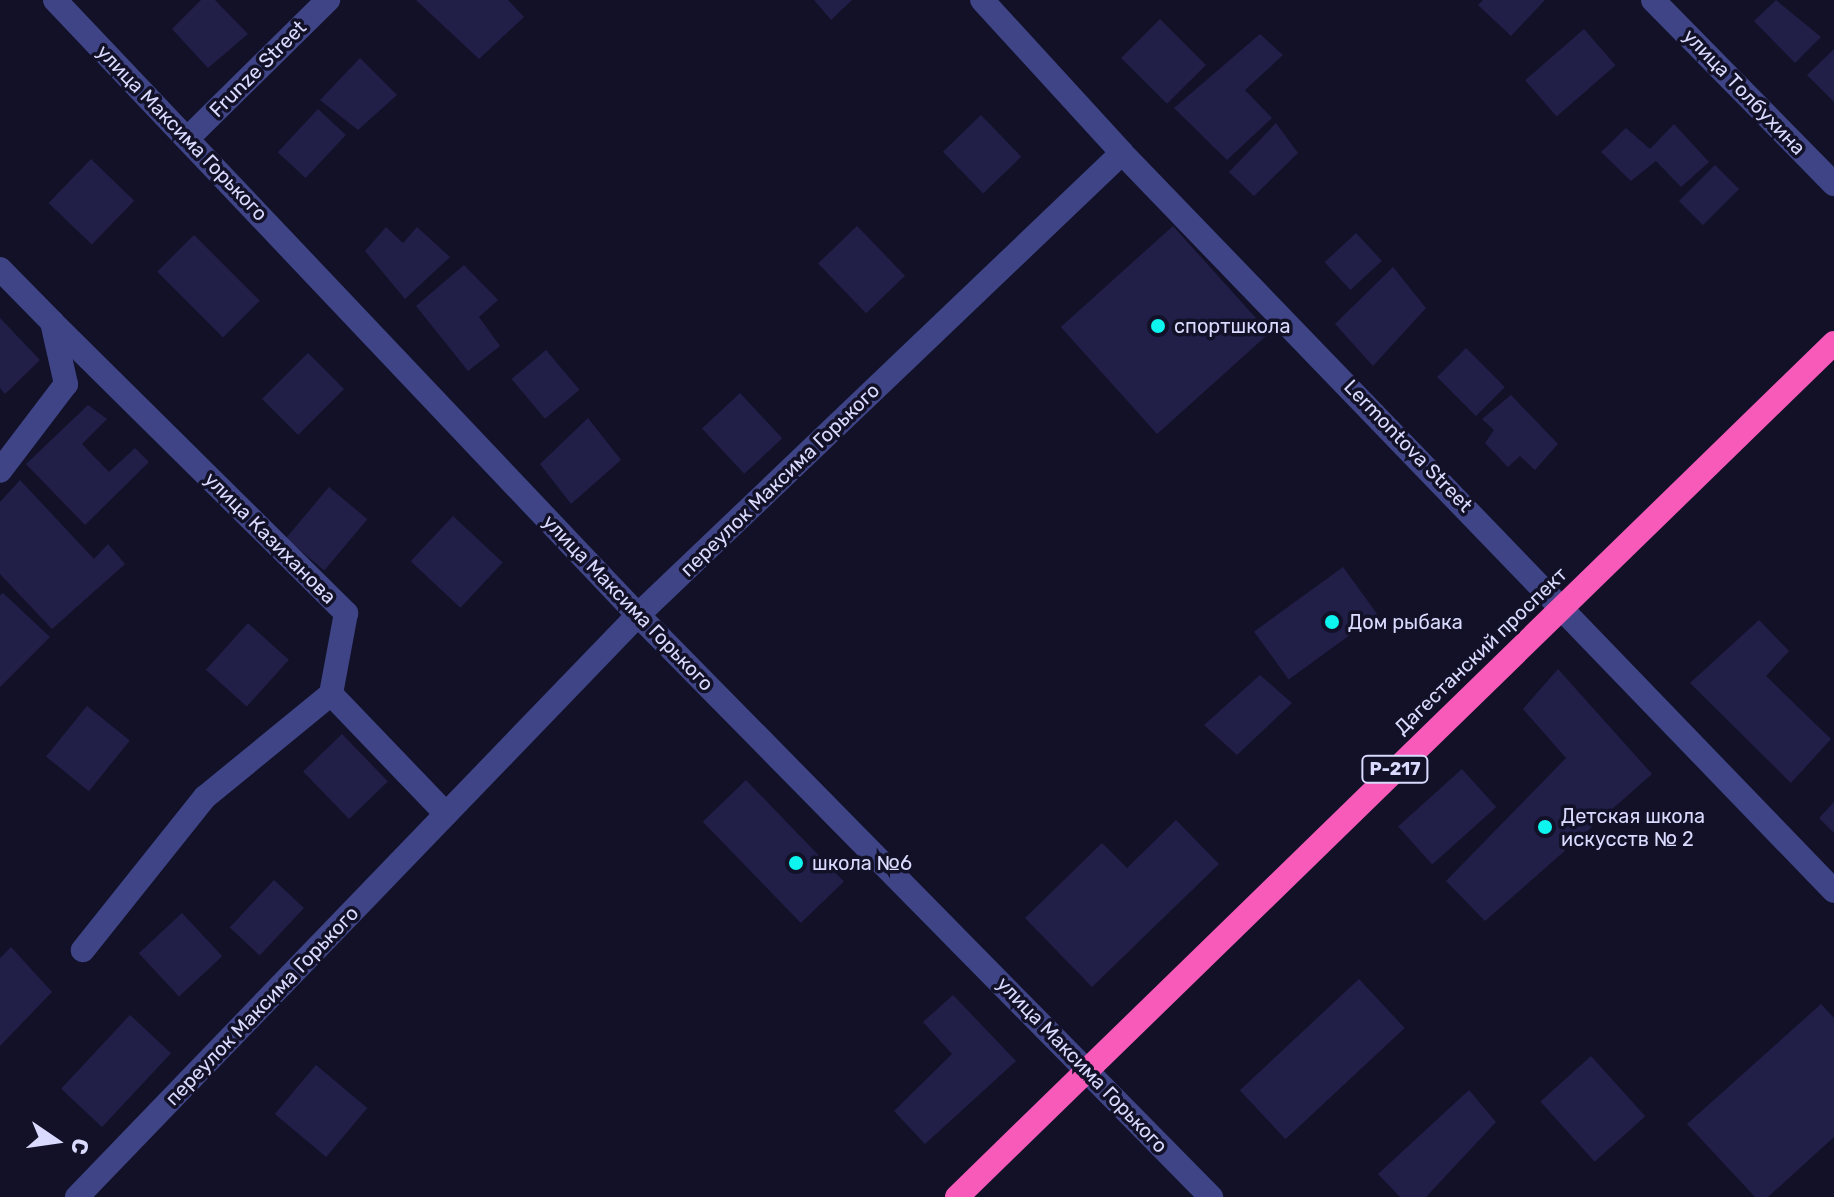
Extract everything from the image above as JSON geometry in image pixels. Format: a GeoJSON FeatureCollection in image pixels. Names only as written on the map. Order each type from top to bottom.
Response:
{"type":"FeatureCollection","features":[{"type":"Feature","properties":{"kind":"highway","name":"Дагестанский проспект"},"geometry":{"type":"LineString","coordinates":[[957,1197],[1559,607],[1834,343]]}},
{"type":"Feature","properties":{"kind":"street","name":"улица Максима Горького"},"geometry":{"type":"LineString","coordinates":[[55,0],[638,615],[1211,1197]]}},
{"type":"Feature","properties":{"kind":"street","name":"Frunze Street"},"geometry":{"type":"LineString","coordinates":[[188,138],[328,0]]}},
{"type":"Feature","properties":{"kind":"street","name":"Lermontova Street"},"geometry":{"type":"LineString","coordinates":[[982,0],[1122,153],[1834,891]]}},
{"type":"Feature","properties":{"kind":"street","name":"улица Толбухина"},"geometry":{"type":"LineString","coordinates":[[1653,0],[1834,184]]}},
{"type":"Feature","properties":{"kind":"street","name":"переулок Максима Горького"},"geometry":{"type":"LineString","coordinates":[[77,1197],[638,615],[1122,153]]}},
{"type":"Feature","properties":{"kind":"street","name":"улица Казиханова"},"geometry":{"type":"LineString","coordinates":[[0,269],[346,613],[331,694]]}},
{"type":"Feature","properties":{"kind":"street"},"geometry":{"type":"LineString","coordinates":[[0,471],[66,384],[52,322]]}},
{"type":"Feature","properties":{"kind":"street"},"geometry":{"type":"LineString","coordinates":[[83,950],[205,797],[331,694],[446,814]]}},
{"type":"Feature","properties":{"kind":"building"},"geometry":{"type":"Polygon","coordinates":[[[201,0],[215,0],[248,34],[208,68],[172,29],[201,0]]]}},
{"type":"Feature","properties":{"kind":"building"},"geometry":{"type":"Polygon","coordinates":[[[416,0],[508,0],[524,17],[479,59],[416,0]]]}},
{"type":"Feature","properties":{"kind":"building"},"geometry":{"type":"Polygon","coordinates":[[[814,0],[852,0],[831,20],[814,0]]]}},
{"type":"Feature","properties":{"kind":"building"},"geometry":{"type":"Polygon","coordinates":[[[1483,0],[1545,0],[1511,36],[1478,5],[1483,0]]]}},
{"type":"Feature","properties":{"kind":"building"},"geometry":{"type":"Polygon","coordinates":[[[1776,0],[1821,37],[1795,63],[1754,21],[1776,0]]]}},
{"type":"Feature","properties":{"kind":"building"},"geometry":{"type":"Polygon","coordinates":[[[1160,19],[1206,65],[1167,104],[1121,58],[1160,19]]]}},
{"type":"Feature","properties":{"kind":"building"},"geometry":{"type":"Polygon","coordinates":[[[1584,29],[1615,65],[1557,116],[1525,80],[1584,29]]]}},
{"type":"Feature","properties":{"kind":"building"},"geometry":{"type":"Polygon","coordinates":[[[1260,34],[1283,55],[1245,90],[1272,118],[1227,160],[1174,108],[1260,34]]]}},
{"type":"Feature","properties":{"kind":"building"},"geometry":{"type":"Polygon","coordinates":[[[1834,49],[1834,102],[1807,75],[1834,49]]]}},
{"type":"Feature","properties":{"kind":"building"},"geometry":{"type":"Polygon","coordinates":[[[360,58],[397,95],[358,130],[320,100],[360,58]]]}},
{"type":"Feature","properties":{"kind":"building"},"geometry":{"type":"Polygon","coordinates":[[[318,109],[346,135],[306,178],[278,152],[318,109]]]}},
{"type":"Feature","properties":{"kind":"building"},"geometry":{"type":"Polygon","coordinates":[[[981,115],[1021,157],[983,194],[943,152],[981,115]]]}},
{"type":"Feature","properties":{"kind":"building"},"geometry":{"type":"Polygon","coordinates":[[[1276,123],[1298,153],[1254,196],[1229,172],[1276,123]]]}},
{"type":"Feature","properties":{"kind":"building"},"geometry":{"type":"Polygon","coordinates":[[[1674,124],[1709,162],[1681,187],[1656,161],[1631,181],[1601,152],[1626,128],[1650,149],[1674,124]]]}},
{"type":"Feature","properties":{"kind":"building"},"geometry":{"type":"Polygon","coordinates":[[[91,159],[134,201],[92,245],[49,203],[91,159]]]}},
{"type":"Feature","properties":{"kind":"building"},"geometry":{"type":"Polygon","coordinates":[[[1715,165],[1739,189],[1703,225],[1679,201],[1715,165]]]}},
{"type":"Feature","properties":{"kind":"building"},"geometry":{"type":"Polygon","coordinates":[[[857,226],[905,276],[866,313],[818,264],[857,226]]]}},
{"type":"Feature","properties":{"kind":"building","name":"спортшкола"},"geometry":{"type":"Polygon","coordinates":[[[1173,226],[1269,333],[1157,434],[1061,327],[1173,226]]]}},
{"type":"Feature","properties":{"kind":"building"},"geometry":{"type":"Polygon","coordinates":[[[386,227],[403,243],[417,227],[450,257],[405,299],[365,251],[386,227]]]}},
{"type":"Feature","properties":{"kind":"building"},"geometry":{"type":"Polygon","coordinates":[[[1356,233],[1382,261],[1350,290],[1325,262],[1356,233]]]}},
{"type":"Feature","properties":{"kind":"building"},"geometry":{"type":"Polygon","coordinates":[[[194,235],[260,301],[223,338],[157,272],[194,235]]]}},
{"type":"Feature","properties":{"kind":"building"},"geometry":{"type":"Polygon","coordinates":[[[464,265],[498,300],[479,317],[500,346],[468,371],[416,306],[464,265]]]}},
{"type":"Feature","properties":{"kind":"building"},"geometry":{"type":"Polygon","coordinates":[[[1393,267],[1426,308],[1373,366],[1335,324],[1393,267]]]}},
{"type":"Feature","properties":{"kind":"building"},"geometry":{"type":"Polygon","coordinates":[[[0,318],[40,360],[5,394],[0,388],[0,318]]]}},
{"type":"Feature","properties":{"kind":"building"},"geometry":{"type":"Polygon","coordinates":[[[1466,348],[1505,387],[1476,416],[1437,377],[1466,348]]]}},
{"type":"Feature","properties":{"kind":"building"},"geometry":{"type":"Polygon","coordinates":[[[546,350],[579,390],[545,419],[512,379],[546,350]]]}},
{"type":"Feature","properties":{"kind":"building"},"geometry":{"type":"Polygon","coordinates":[[[308,353],[344,389],[298,435],[262,399],[308,353]]]}},
{"type":"Feature","properties":{"kind":"building"},"geometry":{"type":"Polygon","coordinates":[[[740,393],[782,438],[744,474],[702,428],[740,393]]]}},
{"type":"Feature","properties":{"kind":"building"},"geometry":{"type":"Polygon","coordinates":[[[1511,395],[1558,444],[1535,470],[1520,456],[1508,467],[1485,443],[1494,430],[1482,419],[1511,395]]]}},
{"type":"Feature","properties":{"kind":"building"},"geometry":{"type":"Polygon","coordinates":[[[88,405],[107,419],[82,444],[109,472],[135,448],[149,462],[85,525],[26,464],[88,405]]]}},
{"type":"Feature","properties":{"kind":"building"},"geometry":{"type":"Polygon","coordinates":[[[588,418],[621,460],[571,504],[540,464],[588,418]]]}},
{"type":"Feature","properties":{"kind":"building"},"geometry":{"type":"Polygon","coordinates":[[[20,480],[94,559],[108,544],[125,564],[52,629],[0,574],[0,502],[20,480]]]}},
{"type":"Feature","properties":{"kind":"building"},"geometry":{"type":"Polygon","coordinates":[[[329,487],[367,519],[324,570],[286,538],[329,487]]]}},
{"type":"Feature","properties":{"kind":"building"},"geometry":{"type":"Polygon","coordinates":[[[453,516],[503,562],[460,608],[411,561],[453,516]]]}},
{"type":"Feature","properties":{"kind":"building"},"geometry":{"type":"Polygon","coordinates":[[[1343,567],[1378,615],[1289,679],[1254,632],[1343,567]]]}},
{"type":"Feature","properties":{"kind":"building"},"geometry":{"type":"Polygon","coordinates":[[[3,593],[50,637],[0,687],[0,595],[3,593]]]}},
{"type":"Feature","properties":{"kind":"building"},"geometry":{"type":"Polygon","coordinates":[[[1759,620],[1789,651],[1766,676],[1831,739],[1791,783],[1690,683],[1759,620]]]}},
{"type":"Feature","properties":{"kind":"building"},"geometry":{"type":"Polygon","coordinates":[[[248,623],[289,660],[247,707],[206,670],[248,623]]]}},
{"type":"Feature","properties":{"kind":"building","name":"Детская школа искусств № 2"},"geometry":{"type":"Polygon","coordinates":[[[1558,669],[1652,774],[1485,921],[1446,881],[1566,758],[1523,709],[1558,669]]]}},
{"type":"Feature","properties":{"kind":"building"},"geometry":{"type":"Polygon","coordinates":[[[1260,675],[1292,703],[1237,755],[1204,725],[1260,675]]]}},
{"type":"Feature","properties":{"kind":"building"},"geometry":{"type":"Polygon","coordinates":[[[87,706],[130,741],[89,791],[46,757],[87,706]]]}},
{"type":"Feature","properties":{"kind":"building"},"geometry":{"type":"Polygon","coordinates":[[[342,734],[388,781],[349,819],[303,772],[342,734]]]}},
{"type":"Feature","properties":{"kind":"building"},"geometry":{"type":"Polygon","coordinates":[[[1462,769],[1496,807],[1432,864],[1398,827],[1462,769]]]}},
{"type":"Feature","properties":{"kind":"building"},"geometry":{"type":"Polygon","coordinates":[[[746,780],[844,881],[801,923],[703,822],[746,780]]]}},
{"type":"Feature","properties":{"kind":"building"},"geometry":{"type":"Polygon","coordinates":[[[1834,802],[1834,833],[1819,818],[1834,802]]]}},
{"type":"Feature","properties":{"kind":"building"},"geometry":{"type":"Polygon","coordinates":[[[1176,820],[1219,864],[1092,987],[1025,918],[1102,843],[1127,868],[1176,820]]]}},
{"type":"Feature","properties":{"kind":"building"},"geometry":{"type":"Polygon","coordinates":[[[274,880],[304,908],[260,955],[230,928],[274,880]]]}},
{"type":"Feature","properties":{"kind":"building"},"geometry":{"type":"Polygon","coordinates":[[[182,913],[222,956],[179,996],[139,953],[182,913]]]}},
{"type":"Feature","properties":{"kind":"building"},"geometry":{"type":"Polygon","coordinates":[[[11,947],[52,992],[0,1046],[0,958],[11,947]]]}},
{"type":"Feature","properties":{"kind":"building"},"geometry":{"type":"Polygon","coordinates":[[[1359,979],[1405,1028],[1285,1139],[1240,1090],[1359,979]]]}},
{"type":"Feature","properties":{"kind":"building"},"geometry":{"type":"Polygon","coordinates":[[[953,995],[1016,1061],[925,1144],[894,1111],[952,1054],[923,1022],[953,995]]]}},
{"type":"Feature","properties":{"kind":"building"},"geometry":{"type":"Polygon","coordinates":[[[1821,1004],[1834,1018],[1834,1137],[1768,1197],[1755,1197],[1687,1124],[1821,1004]]]}},
{"type":"Feature","properties":{"kind":"building"},"geometry":{"type":"Polygon","coordinates":[[[130,1015],[171,1053],[102,1127],[61,1089],[130,1015]]]}},
{"type":"Feature","properties":{"kind":"building"},"geometry":{"type":"Polygon","coordinates":[[[1591,1056],[1645,1116],[1595,1162],[1540,1102],[1591,1056]]]}},
{"type":"Feature","properties":{"kind":"building"},"geometry":{"type":"Polygon","coordinates":[[[316,1065],[367,1108],[326,1157],[275,1114],[316,1065]]]}},
{"type":"Feature","properties":{"kind":"building"},"geometry":{"type":"Polygon","coordinates":[[[1469,1090],[1496,1122],[1426,1197],[1400,1197],[1378,1174],[1469,1090]]]}},
{"type":"Feature","properties":{"kind":"place","name":"спортшкола"},"geometry":{"type":"Point","coordinates":[1158,326]}},
{"type":"Feature","properties":{"kind":"place","name":"Дом рыбака"},"geometry":{"type":"Point","coordinates":[1332,622]}},
{"type":"Feature","properties":{"kind":"place","name":"Детская школа искусств № 2"},"geometry":{"type":"Point","coordinates":[1545,827]}},
{"type":"Feature","properties":{"kind":"place","name":"школа №6"},"geometry":{"type":"Point","coordinates":[796,863]}}]}
